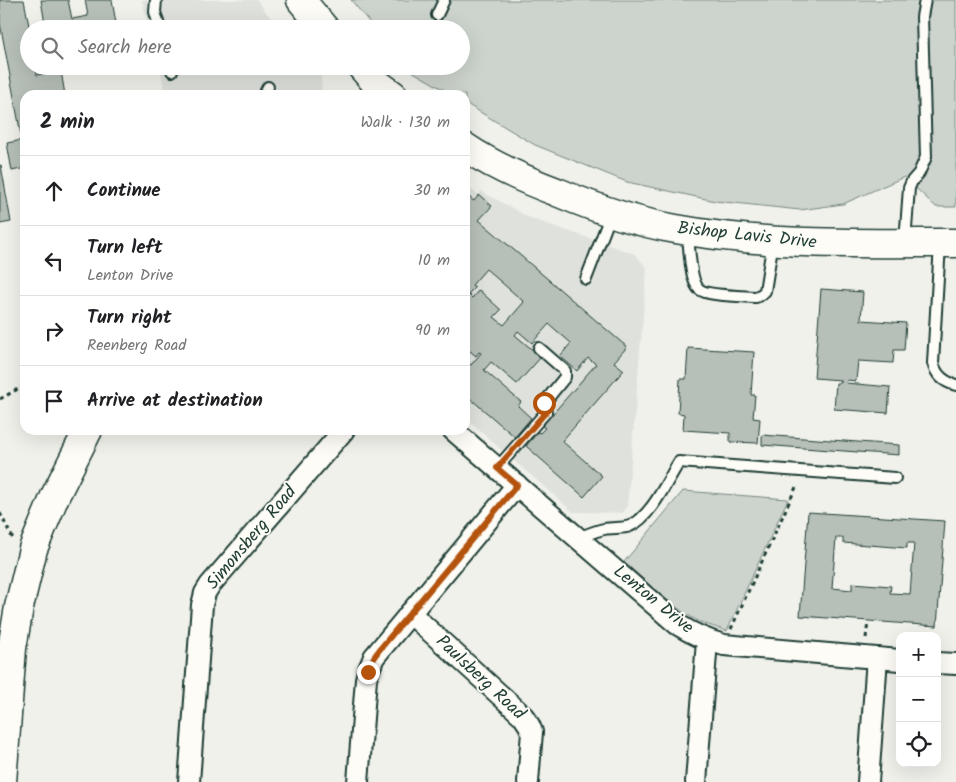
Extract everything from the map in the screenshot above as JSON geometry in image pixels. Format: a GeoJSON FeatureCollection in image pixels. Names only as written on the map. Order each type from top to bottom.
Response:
{"type":"FeatureCollection","features":[{"type":"Feature","properties":{"kind":"street"},"geometry":{"type":"LineString","coordinates":[[301,0],[318,20]]}},
{"type":"Feature","properties":{"kind":"street","name":"Bishop Lavis Drive"},"geometry":{"type":"LineString","coordinates":[[470,150],[524,179],[581,202],[642,222],[688,231],[773,242],[948,243]]}},
{"type":"Feature","properties":{"kind":"street"},"geometry":{"type":"LineString","coordinates":[[2,782],[12,648],[18,607],[34,549],[54,496],[85,435]]}},
{"type":"Feature","properties":{"kind":"street","name":"Simonsberg Road"},"geometry":{"type":"LineString","coordinates":[[189,782],[202,605],[205,593],[340,435]]}},
{"type":"Feature","properties":{"kind":"street","name":"Lenton Drive"},"geometry":{"type":"LineString","coordinates":[[459,435],[677,624],[691,633],[715,643],[896,660]]}},
{"type":"Feature","properties":{"kind":"street"},"geometry":{"type":"LineString","coordinates":[[358,782],[366,679],[374,657],[517,485]]}},
{"type":"Feature","properties":{"kind":"street","name":"Paulsberg Road"},"geometry":{"type":"LineString","coordinates":[[410,613],[523,716],[532,732],[528,782]]}},
{"type":"Feature","properties":{"kind":"street"},"geometry":{"type":"LineString","coordinates":[[696,782],[715,643]]}},
{"type":"Feature","properties":{"kind":"street"},"geometry":{"type":"LineString","coordinates":[[868,782],[877,658]]}},
{"type":"Feature","properties":{"kind":"street"},"geometry":{"type":"LineString","coordinates":[[941,663],[956,664]]}},
{"type":"Feature","properties":{"kind":"lane"},"geometry":{"type":"LineString","coordinates":[[156,0],[155,12],[157,20]]}},
{"type":"Feature","properties":{"kind":"lane"},"geometry":{"type":"LineString","coordinates":[[437,15],[444,0]]}},
{"type":"Feature","properties":{"kind":"lane"},"geometry":{"type":"LineString","coordinates":[[906,243],[909,188],[919,173],[926,157],[922,18],[924,0]]}},
{"type":"Feature","properties":{"kind":"lane"},"geometry":{"type":"LineString","coordinates":[[586,279],[612,212]]}},
{"type":"Feature","properties":{"kind":"lane"},"geometry":{"type":"LineString","coordinates":[[688,231],[692,278],[699,289],[717,294],[756,297],[766,291],[773,242]]}},
{"type":"Feature","properties":{"kind":"lane"},"geometry":{"type":"LineString","coordinates":[[948,243],[933,363],[943,380],[956,385]]}},
{"type":"Feature","properties":{"kind":"lane"},"geometry":{"type":"LineString","coordinates":[[497,468],[546,412],[544,403],[565,377],[565,371],[539,348]]}},
{"type":"Feature","properties":{"kind":"lane"},"geometry":{"type":"LineString","coordinates":[[578,538],[603,530],[629,526],[637,522],[650,510],[679,462],[895,478]]}},
{"type":"Feature","properties":{"kind":"path"},"geometry":{"type":"LineString","coordinates":[[0,398],[20,388]]}},
{"type":"Feature","properties":{"kind":"path"},"geometry":{"type":"LineString","coordinates":[[715,643],[803,471]]}},
{"type":"Feature","properties":{"kind":"path"},"geometry":{"type":"LineString","coordinates":[[0,513],[16,542]]}},
{"type":"Feature","properties":{"kind":"shaded area"},"geometry":{"type":"Polygon","coordinates":[[[142,0],[257,0],[272,20],[147,20],[142,0]]]}},
{"type":"Feature","properties":{"kind":"shaded area"},"geometry":{"type":"Polygon","coordinates":[[[351,0],[956,0],[956,207],[936,207],[904,177],[843,204],[800,210],[715,201],[627,182],[535,145],[470,106],[470,90],[444,90],[419,75],[470,75],[470,20],[368,20],[351,0]]]}},
{"type":"Feature","properties":{"kind":"shaded area"},"geometry":{"type":"Polygon","coordinates":[[[161,75],[320,75],[322,90],[165,90],[161,75]]]}},
{"type":"Feature","properties":{"kind":"shaded area"},"geometry":{"type":"Polygon","coordinates":[[[470,189],[479,195],[481,191],[530,218],[635,254],[647,268],[627,508],[622,513],[573,512],[470,422],[470,189]]]}},
{"type":"Feature","properties":{"kind":"shaded area"},"geometry":{"type":"Polygon","coordinates":[[[683,491],[788,499],[727,631],[700,622],[682,611],[664,598],[624,562],[683,491]]]}},
{"type":"Feature","properties":{"kind":"building"},"geometry":{"type":"Polygon","coordinates":[[[0,0],[24,0],[28,20],[20,20],[20,75],[62,75],[64,90],[20,90],[20,129],[0,23],[0,0]]]}},
{"type":"Feature","properties":{"kind":"building"},"geometry":{"type":"Polygon","coordinates":[[[41,0],[68,0],[72,19],[88,16],[85,0],[112,0],[115,20],[44,20],[41,0]]]}},
{"type":"Feature","properties":{"kind":"building"},"geometry":{"type":"Polygon","coordinates":[[[20,140],[20,169],[12,171],[7,143],[20,140]]]}},
{"type":"Feature","properties":{"kind":"building"},"geometry":{"type":"Polygon","coordinates":[[[0,165],[11,222],[0,224],[0,165]]]}},
{"type":"Feature","properties":{"kind":"building"},"geometry":{"type":"Polygon","coordinates":[[[479,195],[492,206],[479,220],[627,347],[614,362],[624,370],[562,441],[602,476],[584,497],[526,446],[538,432],[540,433],[545,428],[542,426],[596,364],[588,358],[577,371],[560,356],[571,343],[549,324],[532,343],[518,331],[515,335],[541,357],[517,384],[491,362],[484,370],[521,402],[518,406],[531,418],[515,437],[470,398],[470,364],[481,353],[479,352],[476,356],[470,351],[470,296],[472,298],[479,290],[501,310],[494,317],[504,325],[524,302],[486,269],[472,285],[475,287],[470,292],[470,198],[474,201],[479,195]]]}},
{"type":"Feature","properties":{"kind":"building"},"geometry":{"type":"Polygon","coordinates":[[[821,289],[863,292],[861,320],[906,323],[904,350],[894,350],[893,363],[858,361],[856,381],[847,380],[846,383],[890,387],[888,413],[834,409],[836,383],[841,383],[841,380],[814,378],[821,289]]]}},
{"type":"Feature","properties":{"kind":"building"},"geometry":{"type":"Polygon","coordinates":[[[688,348],[754,352],[751,395],[755,395],[753,418],[760,419],[758,443],[730,442],[730,433],[683,430],[684,414],[678,413],[680,379],[686,379],[688,348]]]}},
{"type":"Feature","properties":{"kind":"building"},"geometry":{"type":"Polygon","coordinates":[[[762,435],[899,445],[899,455],[762,445],[762,435]]]}},
{"type":"Feature","properties":{"kind":"building"},"geometry":{"type":"Polygon","coordinates":[[[808,512],[945,521],[937,626],[800,616],[808,512]],[[836,538],[832,588],[852,590],[852,583],[891,586],[890,593],[910,594],[914,543],[907,543],[907,548],[843,543],[843,538],[836,538]]]}},
{"type":"Feature","properties":{"kind":"route"},"geometry":{"type":"LineString","coordinates":[[368,672],[374,657],[380,649],[517,485],[497,468],[546,412],[544,403]]}}]}
